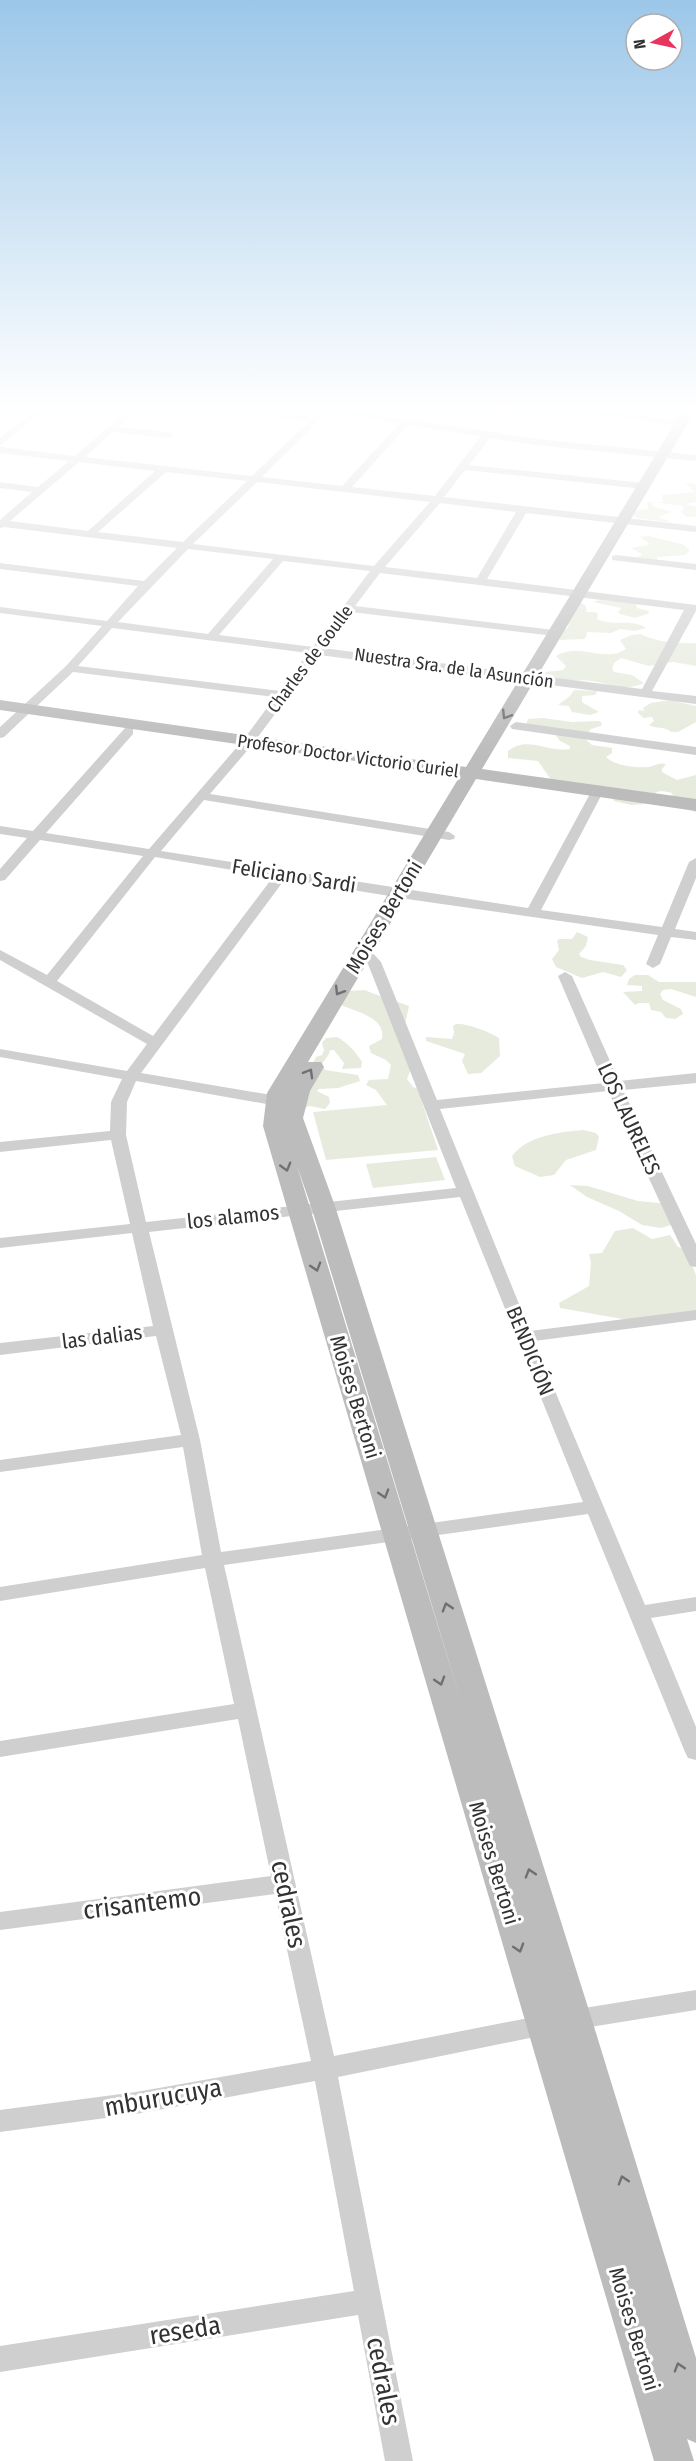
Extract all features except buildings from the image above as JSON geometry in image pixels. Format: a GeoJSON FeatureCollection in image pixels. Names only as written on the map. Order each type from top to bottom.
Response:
{"type":"FeatureCollection","features":[{"type":"Feature","properties":{"kind":"street"},"geometry":{"type":"LineString","coordinates":[[35,528],[694,608],[645,694]]}},
{"type":"Feature","properties":{"kind":"street"},"geometry":{"type":"LineString","coordinates":[[90,534],[97,528]]}},
{"type":"Feature","properties":{"kind":"street"},"geometry":{"type":"LineString","coordinates":[[0,734],[16,713],[70,668],[146,584],[204,528]]}},
{"type":"Feature","properties":{"kind":"street","name":"Charles de Goulle"},"geometry":{"type":"LineString","coordinates":[[49,981],[152,853],[246,744],[377,569],[413,528]]}},
{"type":"Feature","properties":{"kind":"street"},"geometry":{"type":"LineString","coordinates":[[480,582],[512,528]]}},
{"type":"Feature","properties":{"kind":"street","name":"Moises Bertoni"},"geometry":{"type":"LineString","coordinates":[[626,528],[369,957],[298,1092],[285,1103],[292,1118],[311,1209],[410,1533],[575,2020],[696,2423]]}},
{"type":"Feature","properties":{"kind":"street","name":"Moises Bertoni"},"geometry":{"type":"LineString","coordinates":[[476,778],[516,726],[554,633],[616,558],[627,528]]}},
{"type":"Feature","properties":{"kind":"street"},"geometry":{"type":"LineString","coordinates":[[212,636],[282,557]]}},
{"type":"Feature","properties":{"kind":"street"},"geometry":{"type":"LineString","coordinates":[[616,558],[696,567]]}},
{"type":"Feature","properties":{"kind":"street"},"geometry":{"type":"LineString","coordinates":[[0,566],[146,584]]}},
{"type":"Feature","properties":{"kind":"street"},"geometry":{"type":"LineString","coordinates":[[348,608],[554,633]]}},
{"type":"Feature","properties":{"kind":"street"},"geometry":{"type":"LineString","coordinates":[[0,621],[5,611],[110,624]]}},
{"type":"Feature","properties":{"kind":"street","name":"Nuestra Sra. de la Asunción"},"geometry":{"type":"LineString","coordinates":[[110,624],[696,700]]}},
{"type":"Feature","properties":{"kind":"street"},"geometry":{"type":"LineString","coordinates":[[70,668],[283,695]]}},
{"type":"Feature","properties":{"kind":"street","name":"Profesor Doctor Victorio Curiel"},"geometry":{"type":"LineString","coordinates":[[0,705],[16,713],[129,731],[246,744]]}},
{"type":"Feature","properties":{"kind":"street","name":"Profesor Doctor Victorio Curiel"},"geometry":{"type":"LineString","coordinates":[[16,713],[476,778],[696,805]]}},
{"type":"Feature","properties":{"kind":"street"},"geometry":{"type":"LineString","coordinates":[[516,726],[696,751]]}},
{"type":"Feature","properties":{"kind":"street"},"geometry":{"type":"LineString","coordinates":[[0,877],[129,731]]}},
{"type":"Feature","properties":{"kind":"street"},"geometry":{"type":"LineString","coordinates":[[533,912],[596,794]]}},
{"type":"Feature","properties":{"kind":"street","name":"Profesor Doctor Victorio Curiel"},"geometry":{"type":"LineString","coordinates":[[596,794],[696,811]]}},
{"type":"Feature","properties":{"kind":"street"},"geometry":{"type":"LineString","coordinates":[[201,796],[441,835]]}},
{"type":"Feature","properties":{"kind":"street","name":"Feliciano Sardi"},"geometry":{"type":"LineString","coordinates":[[0,830],[281,875],[696,936]]}},
{"type":"Feature","properties":{"kind":"street"},"geometry":{"type":"LineString","coordinates":[[652,964],[695,868]]}},
{"type":"Feature","properties":{"kind":"street"},"geometry":{"type":"LineString","coordinates":[[164,1330],[118,1135],[119,1102],[131,1076],[281,875]]}},
{"type":"Feature","properties":{"kind":"street"},"geometry":{"type":"LineString","coordinates":[[0,954],[156,1043]]}},
{"type":"Feature","properties":{"kind":"street","name":"BENDICIÓN"},"geometry":{"type":"LineString","coordinates":[[369,957],[696,1752]]}},
{"type":"Feature","properties":{"kind":"street","name":"LOS LAURELES"},"geometry":{"type":"LineString","coordinates":[[565,976],[613,1086],[696,1262]]}},
{"type":"Feature","properties":{"kind":"street"},"geometry":{"type":"LineString","coordinates":[[0,1053],[285,1103]]}},
{"type":"Feature","properties":{"kind":"street"},"geometry":{"type":"LineString","coordinates":[[0,1064],[38,1060]]}},
{"type":"Feature","properties":{"kind":"street"},"geometry":{"type":"LineString","coordinates":[[430,1105],[696,1078]]}},
{"type":"Feature","properties":{"kind":"street"},"geometry":{"type":"LineString","coordinates":[[0,1147],[118,1135]]}},
{"type":"Feature","properties":{"kind":"street","name":"los alamos"},"geometry":{"type":"LineString","coordinates":[[0,1243],[466,1192]]}},
{"type":"Feature","properties":{"kind":"street"},"geometry":{"type":"LineString","coordinates":[[524,1337],[696,1315]]}},
{"type":"Feature","properties":{"kind":"street","name":"las dalias"},"geometry":{"type":"LineString","coordinates":[[0,1349],[164,1330],[191,1440],[213,1560]]}},
{"type":"Feature","properties":{"kind":"street"},"geometry":{"type":"LineString","coordinates":[[0,1466],[191,1440]]}},
{"type":"Feature","properties":{"kind":"street"},"geometry":{"type":"LineString","coordinates":[[0,1594],[213,1560],[594,1508]]}},
{"type":"Feature","properties":{"kind":"street","name":"Moises Bertoni"},"geometry":{"type":"LineString","coordinates":[[410,1533],[542,2025],[674,2461]]}},
{"type":"Feature","properties":{"kind":"street","name":"cedrales"},"geometry":{"type":"LineString","coordinates":[[213,1560],[325,2070],[399,2461]]}},
{"type":"Feature","properties":{"kind":"street"},"geometry":{"type":"LineString","coordinates":[[638,1613],[696,1604]]}},
{"type":"Feature","properties":{"kind":"street"},"geometry":{"type":"LineString","coordinates":[[0,1749],[247,1710]]}},
{"type":"Feature","properties":{"kind":"street","name":"crisantemo"},"geometry":{"type":"LineString","coordinates":[[0,1922],[285,1884]]}},
{"type":"Feature","properties":{"kind":"street","name":"mburucuya"},"geometry":{"type":"LineString","coordinates":[[0,2121],[70,2113],[325,2070],[542,2025],[696,2000]]}},
{"type":"Feature","properties":{"kind":"street","name":"reseda"},"geometry":{"type":"LineString","coordinates":[[0,2359],[369,2301]]}},
{"type":"Feature","properties":{"kind":"shaded area"},"geometry":{"type":"Polygon","coordinates":[[[648,536],[682,544],[690,550],[685,555],[657,557],[657,560],[636,557],[641,556],[641,553],[630,548],[648,545],[649,543],[640,537],[648,536]]]}},
{"type":"Feature","properties":{"kind":"shaded area"},"geometry":{"type":"Polygon","coordinates":[[[600,600],[636,603],[637,608],[649,611],[648,614],[635,618],[620,614],[618,612],[621,608],[593,602],[600,600]]]}},
{"type":"Feature","properties":{"kind":"shaded area"},"geometry":{"type":"Polygon","coordinates":[[[581,603],[585,605],[587,612],[598,614],[597,619],[641,625],[646,628],[635,631],[620,629],[611,633],[587,632],[584,639],[560,640],[559,632],[567,629],[577,605],[581,603]]]}},
{"type":"Feature","properties":{"kind":"shaded area"},"geometry":{"type":"Polygon","coordinates":[[[640,634],[668,642],[696,643],[696,666],[673,662],[649,666],[621,658],[614,663],[612,668],[614,672],[632,675],[644,683],[631,687],[586,680],[561,681],[545,674],[563,670],[566,666],[556,656],[565,652],[618,653],[626,649],[620,640],[640,634]]]}},
{"type":"Feature","properties":{"kind":"shaded area"},"geometry":{"type":"Polygon","coordinates":[[[574,690],[597,691],[595,695],[582,696],[582,702],[599,712],[590,715],[572,712],[569,706],[558,705],[574,690]]]}},
{"type":"Feature","properties":{"kind":"shaded area"},"geometry":{"type":"Polygon","coordinates":[[[670,700],[696,706],[696,722],[678,732],[671,732],[649,725],[654,721],[652,717],[644,718],[638,713],[639,710],[644,711],[643,708],[651,703],[670,700]]]}},
{"type":"Feature","properties":{"kind":"shaded area"},"geometry":{"type":"Polygon","coordinates":[[[543,718],[572,722],[599,721],[602,723],[601,726],[591,729],[584,738],[592,745],[612,748],[612,753],[606,757],[610,760],[626,766],[638,767],[666,764],[662,772],[677,780],[696,775],[696,812],[676,807],[672,793],[661,791],[655,793],[644,804],[632,805],[614,801],[613,798],[552,781],[538,761],[508,758],[508,751],[523,744],[562,750],[570,749],[570,746],[560,741],[555,734],[526,725],[528,719],[543,718]]]}},
{"type":"Feature","properties":{"kind":"shaded area"},"geometry":{"type":"Polygon","coordinates":[[[577,932],[588,937],[586,946],[579,954],[581,957],[623,965],[627,970],[621,977],[603,972],[582,978],[556,967],[552,959],[559,950],[557,941],[572,939],[577,932]]]}},
{"type":"Feature","properties":{"kind":"shaded area"},"geometry":{"type":"Polygon","coordinates":[[[635,975],[648,975],[659,982],[696,982],[696,997],[671,989],[663,990],[660,994],[663,1000],[681,1009],[683,1014],[675,1019],[666,1018],[661,1012],[651,1010],[649,1003],[635,1005],[623,992],[642,991],[642,986],[627,985],[629,979],[635,975]]]}},
{"type":"Feature","properties":{"kind":"shaded area"},"geometry":{"type":"Polygon","coordinates":[[[365,990],[409,1006],[404,1029],[411,1069],[407,1079],[413,1087],[425,1091],[426,1096],[422,1102],[438,1150],[326,1160],[313,1112],[387,1105],[376,1090],[366,1085],[369,1080],[388,1079],[391,1065],[371,1053],[369,1046],[382,1039],[379,1025],[369,1016],[341,1005],[347,991],[365,990]]]}},
{"type":"Feature","properties":{"kind":"shaded area"},"geometry":{"type":"Polygon","coordinates":[[[456,1024],[478,1028],[499,1038],[500,1056],[481,1073],[468,1074],[462,1061],[465,1054],[426,1041],[426,1037],[452,1039],[453,1026],[456,1024]]]}},
{"type":"Feature","properties":{"kind":"shaded area"},"geometry":{"type":"Polygon","coordinates":[[[337,1037],[357,1054],[362,1062],[361,1068],[342,1069],[344,1063],[334,1050],[330,1050],[322,1065],[325,1070],[358,1075],[360,1081],[338,1088],[319,1089],[317,1091],[329,1097],[330,1103],[325,1109],[310,1106],[295,1110],[305,1079],[316,1057],[322,1055],[324,1050],[322,1043],[326,1038],[337,1037]]]}},
{"type":"Feature","properties":{"kind":"shaded area"},"geometry":{"type":"Polygon","coordinates":[[[583,1130],[596,1133],[599,1137],[596,1150],[566,1160],[554,1175],[540,1177],[515,1166],[512,1156],[526,1144],[544,1136],[583,1130]]]}},
{"type":"Feature","properties":{"kind":"shaded area"},"geometry":{"type":"Polygon","coordinates":[[[436,1157],[445,1180],[373,1188],[366,1164],[436,1157]]]}},
{"type":"Feature","properties":{"kind":"shaded area"},"geometry":{"type":"Polygon","coordinates":[[[570,1185],[588,1186],[638,1201],[670,1204],[671,1225],[661,1228],[642,1225],[619,1211],[587,1197],[570,1185]]]}},
{"type":"Feature","properties":{"kind":"shaded area"},"geometry":{"type":"Polygon","coordinates":[[[633,1228],[652,1239],[670,1235],[678,1247],[686,1249],[696,1275],[696,1318],[628,1320],[560,1308],[559,1303],[589,1286],[591,1263],[589,1254],[602,1253],[615,1231],[633,1228]]]}}]}
